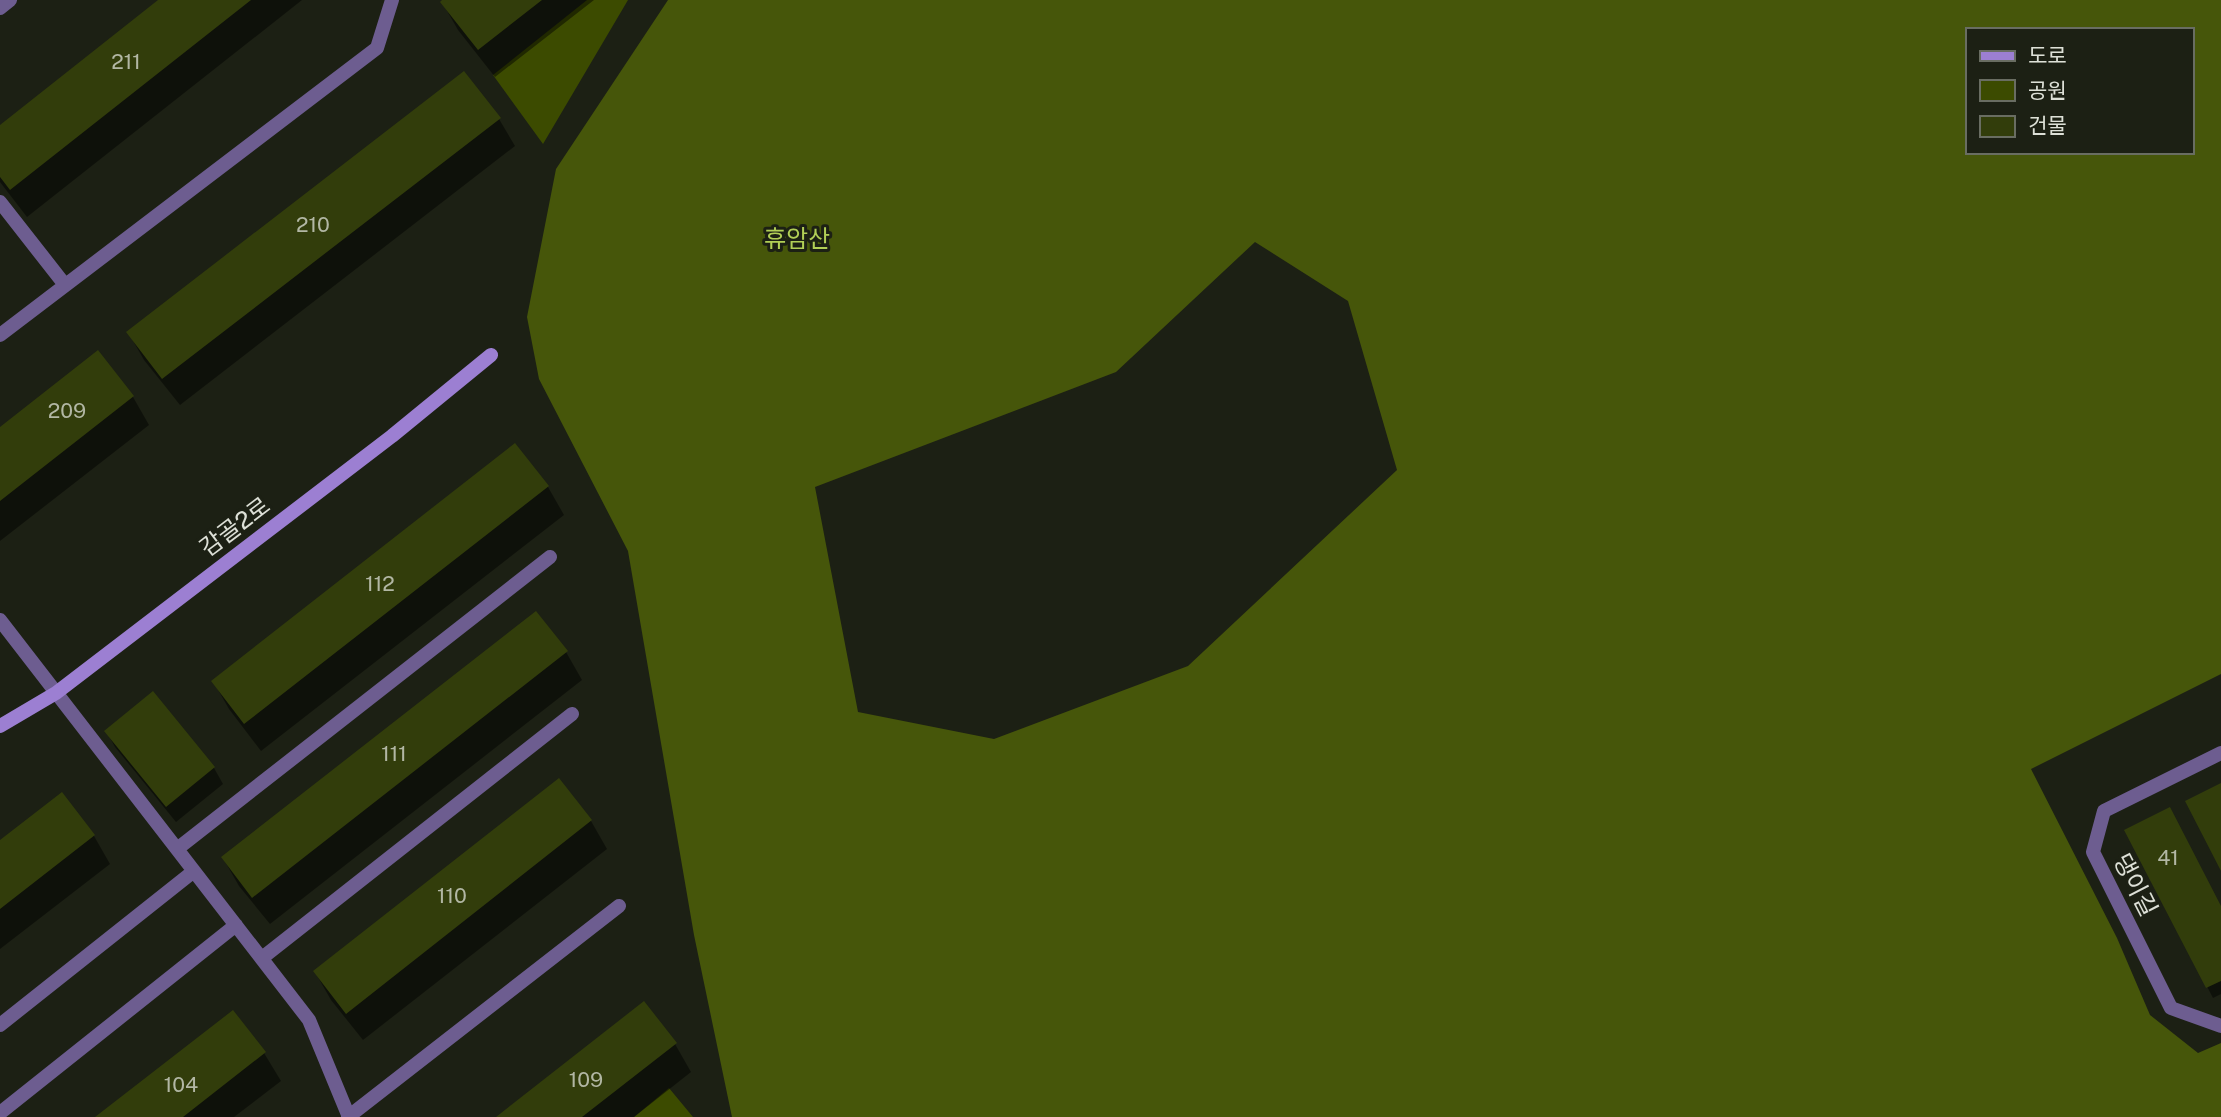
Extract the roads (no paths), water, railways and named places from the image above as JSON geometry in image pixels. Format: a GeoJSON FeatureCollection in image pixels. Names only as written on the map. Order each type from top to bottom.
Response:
{"type":"FeatureCollection","features":[{"type":"Feature","properties":{"kind":"street"},"geometry":{"type":"LineString","coordinates":[[0,8],[10,0]]}},
{"type":"Feature","properties":{"kind":"street"},"geometry":{"type":"LineString","coordinates":[[0,335],[377,48],[393,0]]}},
{"type":"Feature","properties":{"kind":"street"},"geometry":{"type":"LineString","coordinates":[[0,202],[65,285]]}},
{"type":"Feature","properties":{"kind":"street","name":"감골2로"},"geometry":{"type":"LineString","coordinates":[[0,726],[56,693],[392,436],[491,355]]}},
{"type":"Feature","properties":{"kind":"street"},"geometry":{"type":"LineString","coordinates":[[177,849],[550,557]]}},
{"type":"Feature","properties":{"kind":"street"},"geometry":{"type":"LineString","coordinates":[[0,620],[309,1020],[349,1117],[619,906]]}},
{"type":"Feature","properties":{"kind":"street"},"geometry":{"type":"LineString","coordinates":[[262,958],[572,714]]}},
{"type":"Feature","properties":{"kind":"street","name":"댕이길"},"geometry":{"type":"LineString","coordinates":[[2221,754],[2104,811],[2093,852],[2171,1008],[2221,1026]]}},
{"type":"Feature","properties":{"kind":"street"},"geometry":{"type":"LineString","coordinates":[[0,1026],[194,871]]}},
{"type":"Feature","properties":{"kind":"street"},"geometry":{"type":"LineString","coordinates":[[0,1114],[236,925]]}},
{"type":"Feature","properties":{"kind":"park label","name":"휴암산"},"geometry":{"type":"Point","coordinates":[797,239]}}]}
